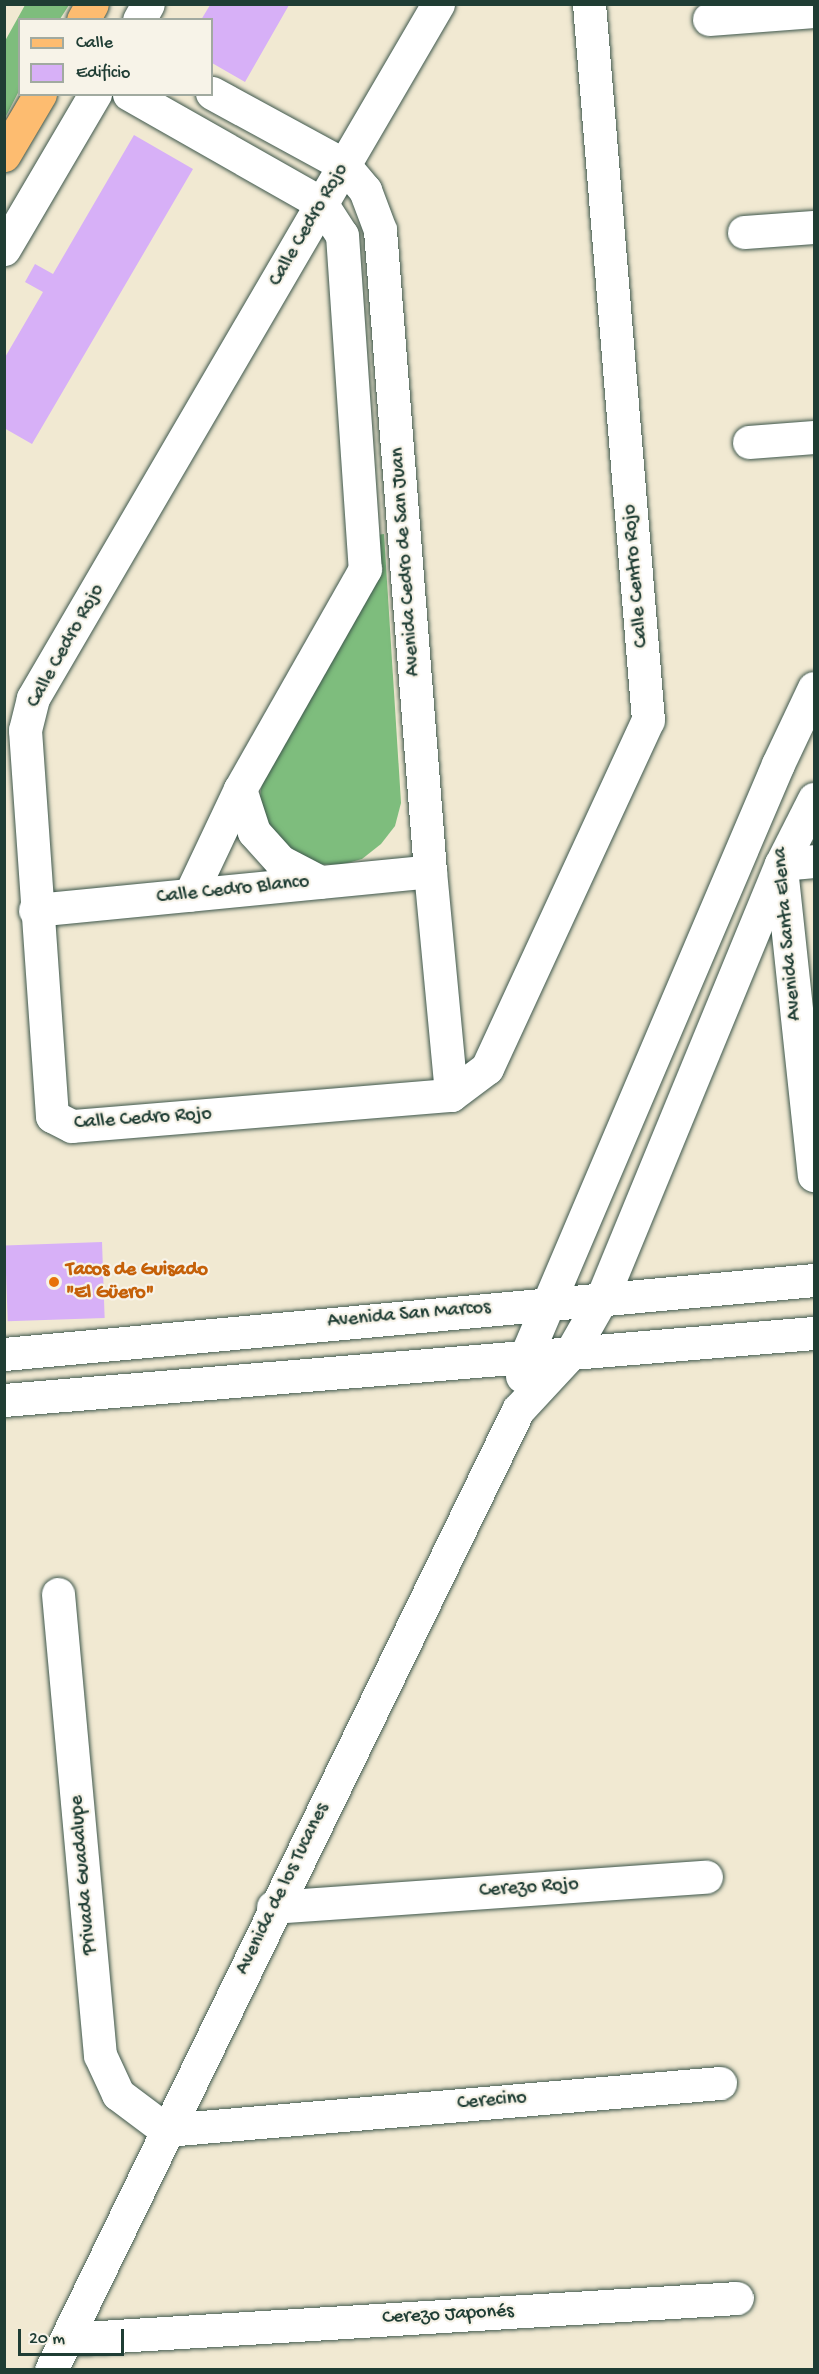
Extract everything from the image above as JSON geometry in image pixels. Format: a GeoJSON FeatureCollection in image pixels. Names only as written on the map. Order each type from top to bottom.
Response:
{"type":"FeatureCollection","features":[{"type":"Feature","properties":{"kind":"main road"},"geometry":{"type":"LineString","coordinates":[[84,18],[92,4]]}},
{"type":"Feature","properties":{"kind":"main road"},"geometry":{"type":"LineString","coordinates":[[4,155],[39,96]]}},
{"type":"Feature","properties":{"kind":"street"},"geometry":{"type":"LineString","coordinates":[[140,18],[148,4]]}},
{"type":"Feature","properties":{"kind":"street","name":"Calle Cedro Rojo"},"geometry":{"type":"LineString","coordinates":[[438,4],[33,699],[25,730],[35,910],[52,1116],[60,1123],[72,1126],[451,1095]]}},
{"type":"Feature","properties":{"kind":"street","name":"Calle Centro Rojo"},"geometry":{"type":"LineString","coordinates":[[451,1095],[487,1068],[648,720],[589,4]]}},
{"type":"Feature","properties":{"kind":"street"},"geometry":{"type":"LineString","coordinates":[[709,19],[814,11]]}},
{"type":"Feature","properties":{"kind":"street"},"geometry":{"type":"LineString","coordinates":[[4,249],[94,96]]}},
{"type":"Feature","properties":{"kind":"street","name":"Avenida Cedro de San Juan"},"geometry":{"type":"LineString","coordinates":[[132,96],[321,203],[342,235],[365,569],[240,789],[190,895]]}},
{"type":"Feature","properties":{"kind":"street","name":"Avenida Cedro de San Juan"},"geometry":{"type":"LineString","coordinates":[[222,99],[344,165],[365,190],[380,230],[430,872],[451,1095]]}},
{"type":"Feature","properties":{"kind":"street"},"geometry":{"type":"LineString","coordinates":[[744,232],[814,227]]}},
{"type":"Feature","properties":{"kind":"street"},"geometry":{"type":"LineString","coordinates":[[342,235],[380,230]]}},
{"type":"Feature","properties":{"kind":"street"},"geometry":{"type":"LineString","coordinates":[[749,442],[814,437]]}},
{"type":"Feature","properties":{"kind":"street","name":"Avenida de los Tucanes"},"geometry":{"type":"LineString","coordinates":[[518,1410],[525,1358],[778,764],[814,688]]}},
{"type":"Feature","properties":{"kind":"street","name":"Avenida Santa Elena"},"geometry":{"type":"LineString","coordinates":[[778,764],[781,864],[808,1075],[814,1175]]}},
{"type":"Feature","properties":{"kind":"street"},"geometry":{"type":"LineString","coordinates":[[240,789],[254,832],[280,861],[320,882]]}},
{"type":"Feature","properties":{"kind":"street","name":"Avenida de los Tucanes"},"geometry":{"type":"LineString","coordinates":[[51,2370],[273,1907],[518,1410],[570,1354],[602,1298],[781,864],[814,799]]}},
{"type":"Feature","properties":{"kind":"street"},"geometry":{"type":"LineString","coordinates":[[781,864],[814,861]]}},
{"type":"Feature","properties":{"kind":"street","name":"Calle Cedro Blanco"},"geometry":{"type":"LineString","coordinates":[[35,910],[430,872]]}},
{"type":"Feature","properties":{"kind":"street","name":"Avenida San Marcos"},"geometry":{"type":"LineString","coordinates":[[4,1354],[549,1302],[814,1280]]}},
{"type":"Feature","properties":{"kind":"street"},"geometry":{"type":"LineString","coordinates":[[4,1400],[814,1333]]}},
{"type":"Feature","properties":{"kind":"street","name":"Privada Guadalupe"},"geometry":{"type":"LineString","coordinates":[[58,1594],[100,2055],[118,2094],[166,2130]]}},
{"type":"Feature","properties":{"kind":"street","name":"Cerezo Rojo"},"geometry":{"type":"LineString","coordinates":[[273,1907],[705,1877]]}},
{"type":"Feature","properties":{"kind":"street","name":"Cerecino"},"geometry":{"type":"LineString","coordinates":[[166,2130],[263,2119],[720,2083]]}},
{"type":"Feature","properties":{"kind":"street","name":"Cerezo Japonés"},"geometry":{"type":"LineString","coordinates":[[67,2339],[737,2298]]}},
{"type":"Feature","properties":{"kind":"green space"},"geometry":{"type":"Polygon","coordinates":[[[25,5],[69,5],[61,18],[18,18],[18,93],[5,118],[5,41],[25,5]]]}},
{"type":"Feature","properties":{"kind":"green space"},"geometry":{"type":"Polygon","coordinates":[[[384,534],[401,803],[395,826],[381,844],[362,859],[340,865],[316,864],[295,856],[265,820],[260,797],[263,774],[376,535],[384,534]]]}},
{"type":"Feature","properties":{"kind":"building"},"geometry":{"type":"Polygon","coordinates":[[[210,5],[289,5],[245,82],[213,64],[213,18],[202,18],[210,5]]]}},
{"type":"Feature","properties":{"kind":"building"},"geometry":{"type":"Polygon","coordinates":[[[134,135],[193,169],[32,444],[4,428],[4,359],[43,292],[25,282],[35,264],[53,274],[134,135]]]}},
{"type":"Feature","properties":{"kind":"building","name":"Tacos de Guisado \"El Güero\""},"geometry":{"type":"Polygon","coordinates":[[[102,1242],[105,1318],[8,1321],[5,1245],[102,1242]]]}},
{"type":"Feature","properties":{"kind":"place","name":"Tacos de Guisado \"El Güero\""},"geometry":{"type":"Point","coordinates":[54,1282]}}]}
